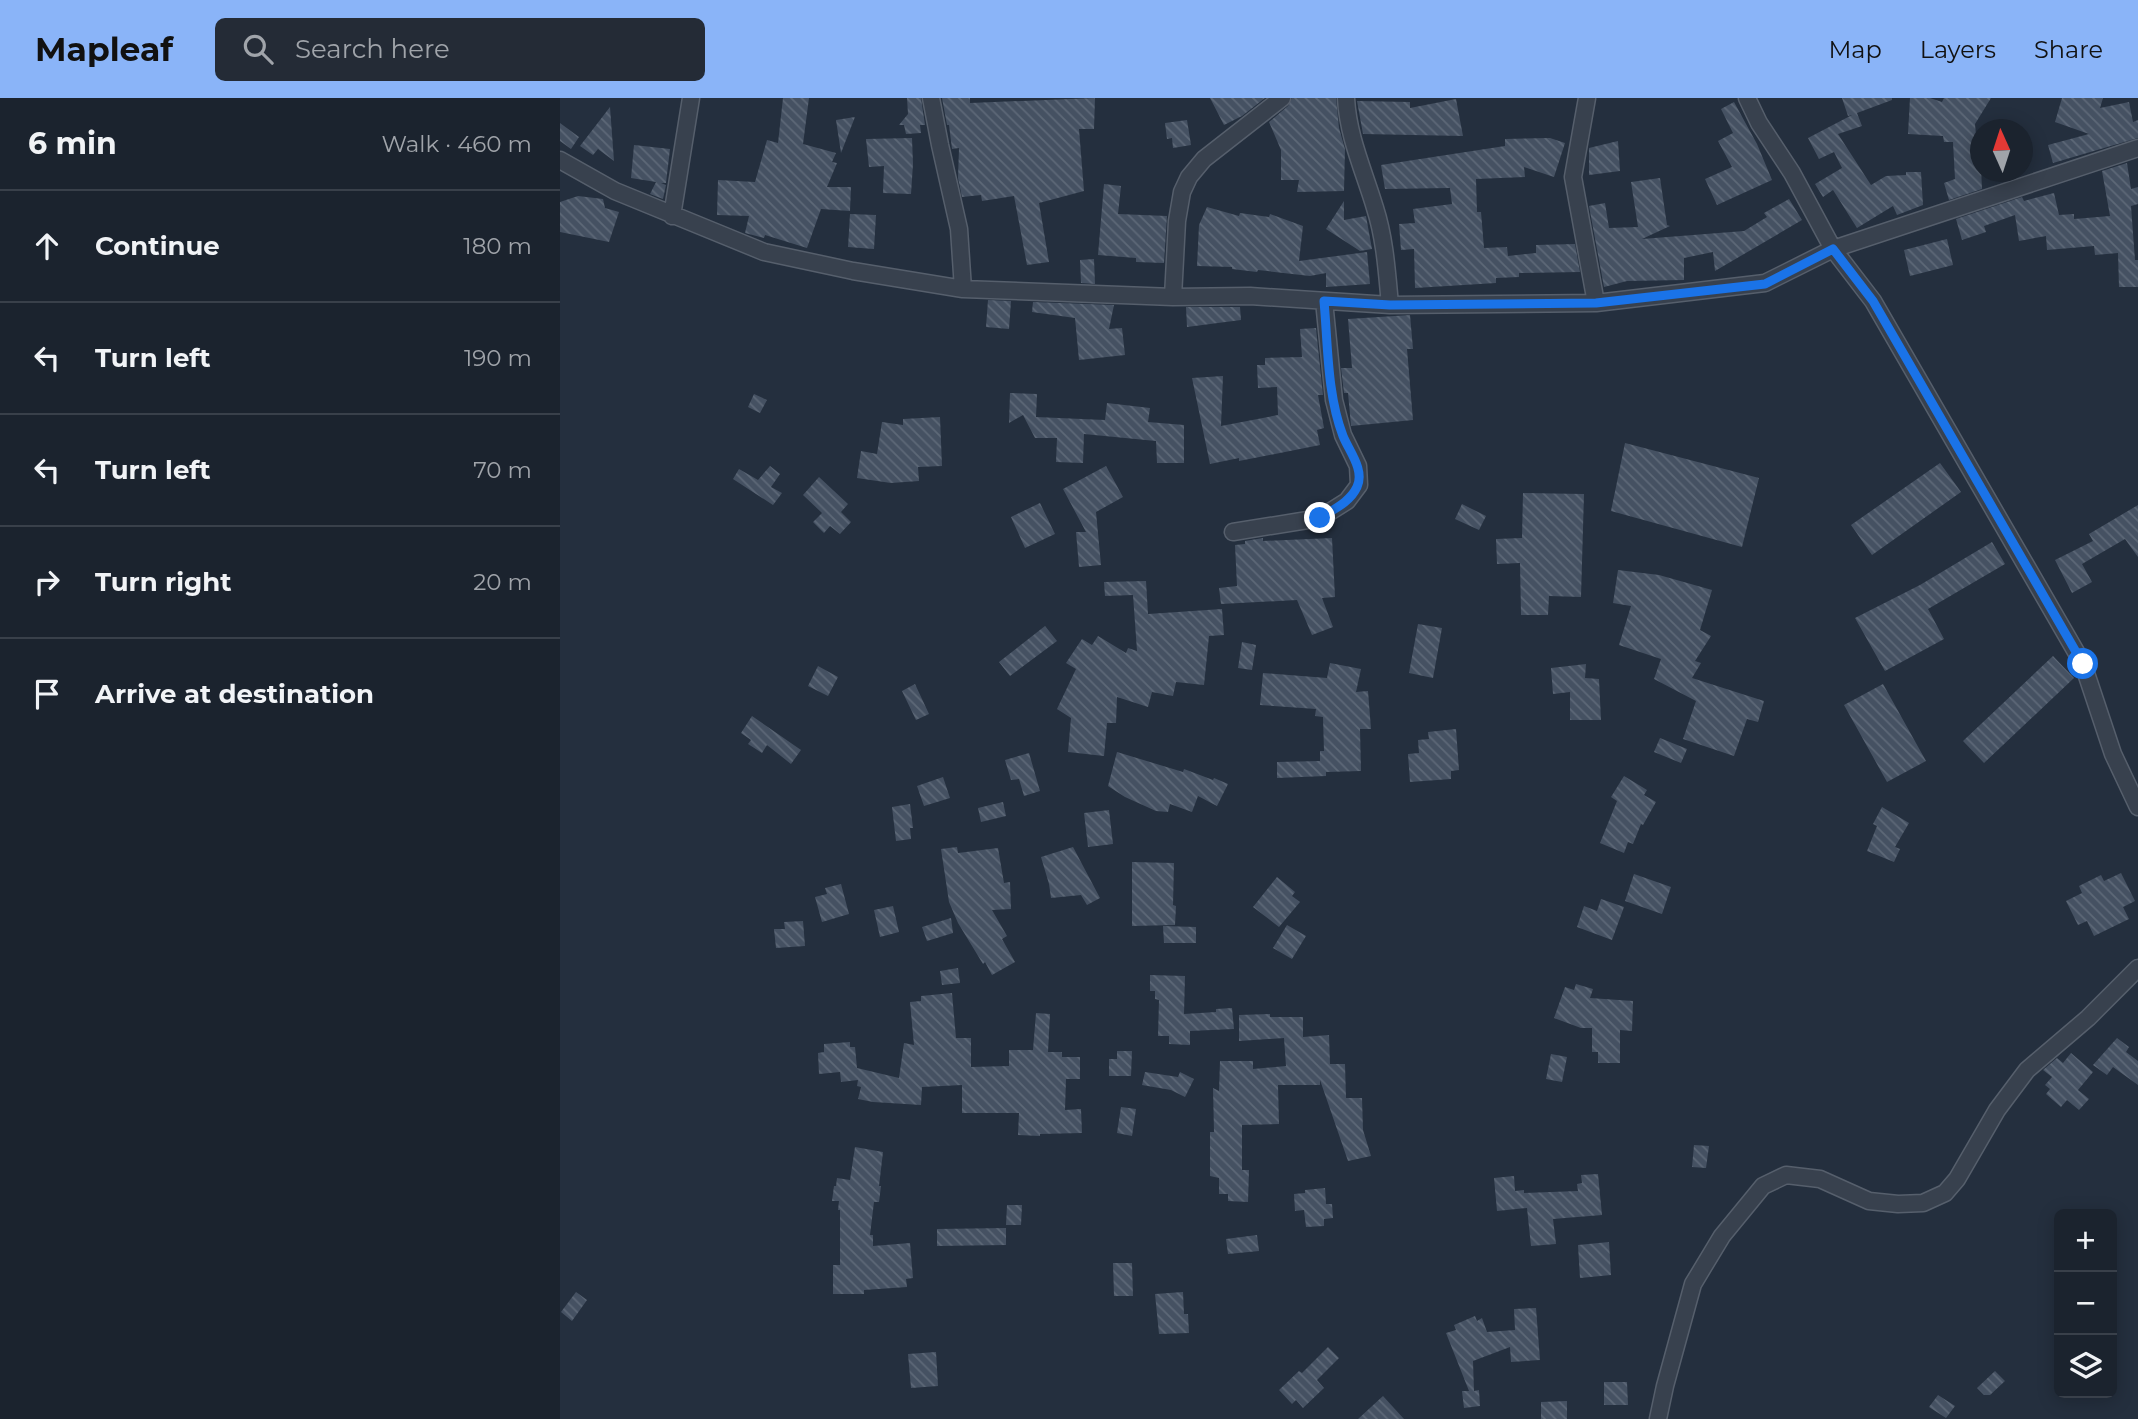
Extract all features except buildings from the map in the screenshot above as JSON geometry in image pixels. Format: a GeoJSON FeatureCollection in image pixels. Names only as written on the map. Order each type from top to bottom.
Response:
{"type":"FeatureCollection","features":[{"type":"Feature","properties":{"kind":"street"},"geometry":{"type":"LineString","coordinates":[[673,216],[691,98]]}},
{"type":"Feature","properties":{"kind":"street"},"geometry":{"type":"LineString","coordinates":[[931,98],[959,229],[963,289]]}},
{"type":"Feature","properties":{"kind":"street"},"geometry":{"type":"LineString","coordinates":[[1173,297],[1177,221],[1182,192],[1189,177],[1204,159],[1282,98]]}},
{"type":"Feature","properties":{"kind":"street"},"geometry":{"type":"LineString","coordinates":[[1346,98],[1353,143],[1376,211],[1385,257],[1390,305]]}},
{"type":"Feature","properties":{"kind":"street"},"geometry":{"type":"LineString","coordinates":[[1587,98],[1573,177],[1596,303]]}},
{"type":"Feature","properties":{"kind":"street"},"geometry":{"type":"LineString","coordinates":[[1747,98],[1833,249],[1873,301],[2083,664],[2113,754],[2138,807]]}},
{"type":"Feature","properties":{"kind":"street"},"geometry":{"type":"LineString","coordinates":[[560,160],[615,191],[764,252],[853,271],[963,289],[1173,297],[1250,296],[1390,305],[1596,303],[1765,284],[1833,249],[2138,148]]}},
{"type":"Feature","properties":{"kind":"street"},"geometry":{"type":"LineString","coordinates":[[1233,532],[1320,518],[1347,501],[1359,485],[1358,466],[1343,435],[1334,400],[1324,301]]}},
{"type":"Feature","properties":{"kind":"street"},"geometry":{"type":"LineString","coordinates":[[1658,1419],[1693,1284],[1723,1237],[1763,1186],[1786,1175],[1820,1179],[1869,1201],[1898,1204],[1923,1203],[1945,1193],[1957,1179],[1997,1110],[2027,1070],[2088,1018],[2138,968]]}},
{"type":"Feature","properties":{"kind":"route"},"geometry":{"type":"LineString","coordinates":[[1320,518],[1347,501],[1359,485],[1358,466],[1343,435],[1334,400],[1324,301],[1390,305],[1596,303],[1765,284],[1833,249],[1873,301],[2083,664]]}}]}
